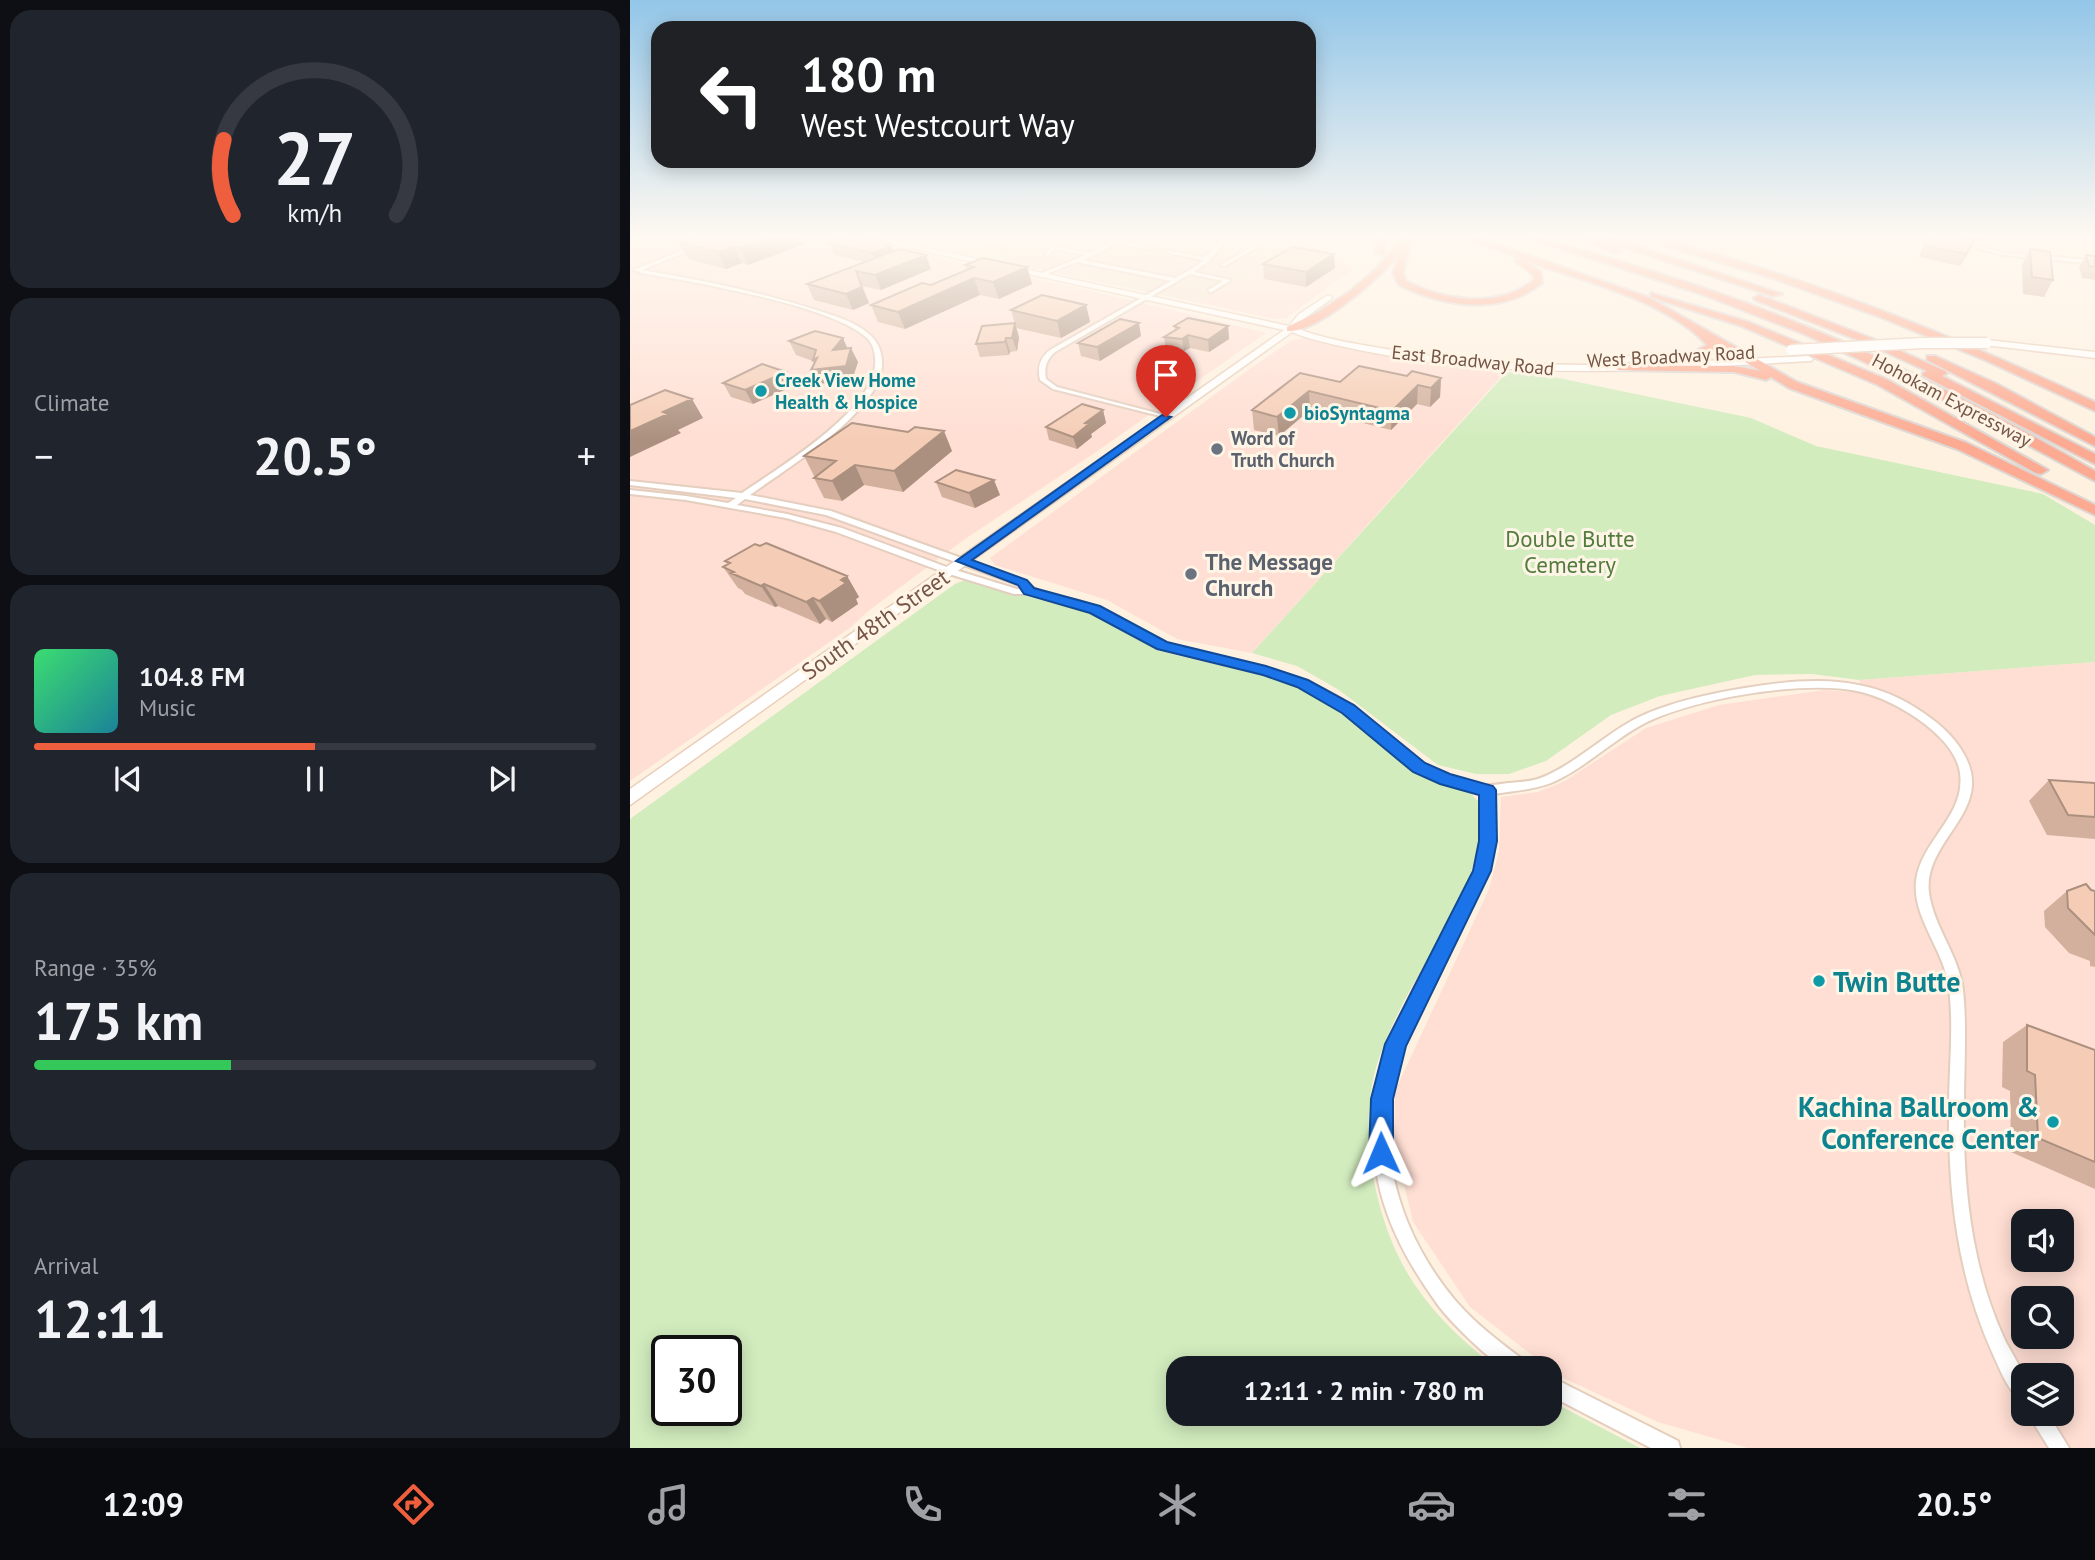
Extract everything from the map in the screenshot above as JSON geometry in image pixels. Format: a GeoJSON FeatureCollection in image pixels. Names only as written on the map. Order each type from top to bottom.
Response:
{"type":"FeatureCollection","features":[{"type":"Feature","properties":{"kind":"highway","name":"South 48th Street"},"geometry":{"type":"LineString","coordinates":[[1291,329],[1316,318],[1334,305]]}},
{"type":"Feature","properties":{"kind":"highway"},"geometry":{"type":"LineString","coordinates":[[1654,305],[1808,391]]}},
{"type":"Feature","properties":{"kind":"highway","name":"Hohokam Expressway"},"geometry":{"type":"LineString","coordinates":[[1685,305],[1745,324],[1882,382],[2095,501]]}},
{"type":"Feature","properties":{"kind":"highway"},"geometry":{"type":"LineString","coordinates":[[1737,305],[1767,315],[1898,373],[2095,477]]}},
{"type":"Feature","properties":{"kind":"highway"},"geometry":{"type":"LineString","coordinates":[[1762,305],[1854,341],[1962,389],[2095,460]]}},
{"type":"Feature","properties":{"kind":"highway"},"geometry":{"type":"LineString","coordinates":[[1774,305],[1872,342],[1939,372],[2095,452]]}},
{"type":"Feature","properties":{"kind":"highway"},"geometry":{"type":"LineString","coordinates":[[1803,305],[1851,322],[1993,387],[2095,442]]}},
{"type":"Feature","properties":{"kind":"highway"},"geometry":{"type":"LineString","coordinates":[[1837,305],[1913,334],[1950,342]]}},
{"type":"Feature","properties":{"kind":"highway"},"geometry":{"type":"LineString","coordinates":[[1853,305],[1950,342],[2095,407]]}},
{"type":"Feature","properties":{"kind":"highway"},"geometry":{"type":"LineString","coordinates":[[1876,305],[1910,318],[1950,342]]}},
{"type":"Feature","properties":{"kind":"highway"},"geometry":{"type":"LineString","coordinates":[[1696,355],[1714,346],[1698,329]]}},
{"type":"Feature","properties":{"kind":"highway"},"geometry":{"type":"LineString","coordinates":[[1621,368],[1734,369],[1753,372],[1962,446],[2095,511]]}},
{"type":"Feature","properties":{"kind":"main road","name":"East Broadway Road"},"geometry":{"type":"LineString","coordinates":[[1176,305],[1291,329],[1306,336],[1424,358],[1510,367],[1621,368],[1945,351],[2095,364]]}},
{"type":"Feature","properties":{"kind":"main road","name":"South 48th Street"},"geometry":{"type":"LineString","coordinates":[[630,798],[1291,329],[1302,316],[1318,305]]}},
{"type":"Feature","properties":{"kind":"main road","name":"West Broadway Road"},"geometry":{"type":"LineString","coordinates":[[1291,329],[1316,330],[1417,349],[1492,358],[1582,360],[1950,342],[1987,343],[2095,355]]}},
{"type":"Feature","properties":{"kind":"street"},"geometry":{"type":"LineString","coordinates":[[731,505],[855,409],[874,384],[880,364],[876,347],[860,329],[828,315],[788,305]]}},
{"type":"Feature","properties":{"kind":"street"},"geometry":{"type":"LineString","coordinates":[[1133,305],[1048,353],[1043,359],[1041,374],[1043,380],[1055,388],[1166,417]]}},
{"type":"Feature","properties":{"kind":"street"},"geometry":{"type":"LineString","coordinates":[[630,483],[743,496],[836,515],[1023,583],[1029,591]]}},
{"type":"Feature","properties":{"kind":"street"},"geometry":{"type":"LineString","coordinates":[[630,492],[731,505],[819,524],[949,571],[1017,592],[1029,591],[1095,610],[1163,646],[1266,671],[1303,684],[1348,709],[1419,767],[1446,780],[1487,790],[1535,784],[1549,779],[1626,730],[1678,706],[1795,683],[1831,682],[1882,694],[1916,712],[1944,736],[1966,770],[1967,789],[1958,817],[1927,862],[1922,888],[1945,947],[1956,985],[1958,1146],[1964,1236],[1977,1297],[2011,1370]]}},
{"type":"Feature","properties":{"kind":"street"},"geometry":{"type":"LineString","coordinates":[[1487,790],[1488,841],[1482,871],[1396,1044],[1382,1099],[1381,1153],[1396,1221],[1431,1285],[1455,1315],[1503,1356]]}},
{"type":"Feature","properties":{"kind":"street"},"geometry":{"type":"LineString","coordinates":[[1562,1392],[1671,1448]]}},
{"type":"Feature","properties":{"kind":"street"},"geometry":{"type":"LineString","coordinates":[[2045,1426],[2060,1448]]}},
{"type":"Feature","properties":{"kind":"shaded area"},"geometry":{"type":"Polygon","coordinates":[[[630,305],[1148,305],[1266,333],[1096,452],[965,539],[851,627],[630,781],[630,305]]]}},
{"type":"Feature","properties":{"kind":"shaded area"},"geometry":{"type":"Polygon","coordinates":[[[1207,305],[1304,305],[1286,318],[1276,319],[1207,305]]]}},
{"type":"Feature","properties":{"kind":"shaded area"},"geometry":{"type":"Polygon","coordinates":[[[1304,338],[1372,352],[1508,369],[1252,653],[1177,639],[1107,600],[995,565],[990,558],[1251,368],[1292,340],[1304,338]]]}},
{"type":"Feature","properties":{"kind":"shaded area"},"geometry":{"type":"Polygon","coordinates":[[[2095,662],[2095,1448],[1748,1448],[1658,1422],[1562,1377],[1562,1356],[1533,1356],[1470,1307],[1413,1222],[1394,1142],[1395,1091],[1489,889],[1499,852],[1501,797],[1538,792],[1565,781],[1646,728],[1719,705],[1825,690],[1864,693],[1859,680],[2095,662]]]}},
{"type":"Feature","properties":{"kind":"green space","name":"Double Butte Cemetery"},"geometry":{"type":"Polygon","coordinates":[[[1507,372],[1549,376],[1751,418],[1816,446],[2043,494],[2095,525],[2095,662],[1859,680],[1812,674],[1755,675],[1660,696],[1611,715],[1546,761],[1509,774],[1476,774],[1438,765],[1339,690],[1297,666],[1252,653],[1507,372]]]}},
{"type":"Feature","properties":{"kind":"green space"},"geometry":{"type":"Polygon","coordinates":[[[965,580],[1090,613],[1159,651],[1265,676],[1301,688],[1338,710],[1413,771],[1471,794],[1479,802],[1480,830],[1467,883],[1443,934],[1401,1007],[1378,1061],[1372,1087],[1369,1146],[1380,1206],[1401,1261],[1423,1297],[1463,1340],[1482,1356],[1166,1356],[1166,1426],[1562,1426],[1562,1407],[1640,1448],[630,1448],[630,819],[955,584],[965,580]]]}},
{"type":"Feature","properties":{"kind":"building"},"geometry":{"type":"Polygon","coordinates":[[[872,305],[915,305],[898,312],[872,305]]]}},
{"type":"Feature","properties":{"kind":"building"},"geometry":{"type":"Polygon","coordinates":[[[1022,305],[1086,305],[1057,321],[1011,310],[1022,305]]]}},
{"type":"Feature","properties":{"kind":"building"},"geometry":{"type":"Polygon","coordinates":[[[1188,318],[1228,326],[1208,340],[1188,335],[1182,339],[1164,337],[1179,328],[1174,326],[1188,318]]]}},
{"type":"Feature","properties":{"kind":"building"},"geometry":{"type":"Polygon","coordinates":[[[1120,319],[1139,323],[1097,347],[1078,343],[1120,319]]]}},
{"type":"Feature","properties":{"kind":"building"},"geometry":{"type":"Polygon","coordinates":[[[1015,323],[1012,338],[1006,338],[1005,342],[976,344],[982,326],[1015,323]]]}},
{"type":"Feature","properties":{"kind":"building"},"geometry":{"type":"Polygon","coordinates":[[[815,331],[843,338],[833,350],[851,348],[846,366],[811,370],[817,358],[813,360],[816,350],[789,341],[815,331]]]}},
{"type":"Feature","properties":{"kind":"building"},"geometry":{"type":"Polygon","coordinates":[[[762,364],[786,372],[745,390],[723,383],[762,364]]]}},
{"type":"Feature","properties":{"kind":"building"},"geometry":{"type":"Polygon","coordinates":[[[1359,366],[1407,376],[1412,371],[1441,378],[1431,388],[1418,385],[1392,411],[1309,391],[1277,417],[1252,410],[1300,373],[1340,382],[1359,366]]]}},
{"type":"Feature","properties":{"kind":"building"},"geometry":{"type":"Polygon","coordinates":[[[665,390],[692,399],[663,412],[668,414],[630,431],[630,405],[665,390]]]}},
{"type":"Feature","properties":{"kind":"building"},"geometry":{"type":"Polygon","coordinates":[[[1082,404],[1103,410],[1085,423],[1089,424],[1073,437],[1046,427],[1082,404]]]}},
{"type":"Feature","properties":{"kind":"building"},"geometry":{"type":"Polygon","coordinates":[[[852,423],[908,432],[915,427],[944,431],[894,471],[855,465],[832,481],[814,478],[836,461],[804,456],[852,423]]]}},
{"type":"Feature","properties":{"kind":"building"},"geometry":{"type":"Polygon","coordinates":[[[956,470],[994,480],[969,493],[936,482],[956,470]]]}},
{"type":"Feature","properties":{"kind":"building"},"geometry":{"type":"Polygon","coordinates":[[[766,543],[847,576],[841,580],[846,583],[819,601],[813,598],[806,602],[764,584],[761,586],[723,567],[730,563],[725,561],[755,544],[760,546],[766,543]]]}},
{"type":"Feature","properties":{"kind":"building"},"geometry":{"type":"Polygon","coordinates":[[[2049,780],[2095,783],[2095,817],[2068,815],[2049,780]]]}},
{"type":"Feature","properties":{"kind":"building"},"geometry":{"type":"Polygon","coordinates":[[[2086,884],[2095,891],[2095,935],[2068,908],[2067,891],[2086,884]]]}},
{"type":"Feature","properties":{"kind":"building"},"geometry":{"type":"Polygon","coordinates":[[[2027,1025],[2095,1050],[2095,1162],[2038,1138],[2035,1075],[2027,1071],[2027,1025]]]}},
{"type":"Feature","properties":{"kind":"place","name":"Creek View Home Health & Hospice"},"geometry":{"type":"Point","coordinates":[761,391]}},
{"type":"Feature","properties":{"kind":"place","name":"bioSyntagma"},"geometry":{"type":"Point","coordinates":[1290,413]}},
{"type":"Feature","properties":{"kind":"place","name":"Word of Truth Church"},"geometry":{"type":"Point","coordinates":[1217,449]}},
{"type":"Feature","properties":{"kind":"place","name":"The Message Church"},"geometry":{"type":"Point","coordinates":[1191,574]}},
{"type":"Feature","properties":{"kind":"place","name":"Twin Butte"},"geometry":{"type":"Point","coordinates":[1819,981]}},
{"type":"Feature","properties":{"kind":"place","name":"Kachina Ballroom & Conference Center"},"geometry":{"type":"Point","coordinates":[2053,1122]}},
{"type":"Feature","properties":{"kind":"route"},"geometry":{"type":"LineString","coordinates":[[1166,417],[963,561],[1023,583],[1029,591],[1083,605],[1107,615],[1163,646],[1287,677],[1319,691],[1348,709],[1419,767],[1446,780],[1487,790],[1488,841],[1482,871],[1396,1044],[1382,1099],[1381,1153]]}}]}
